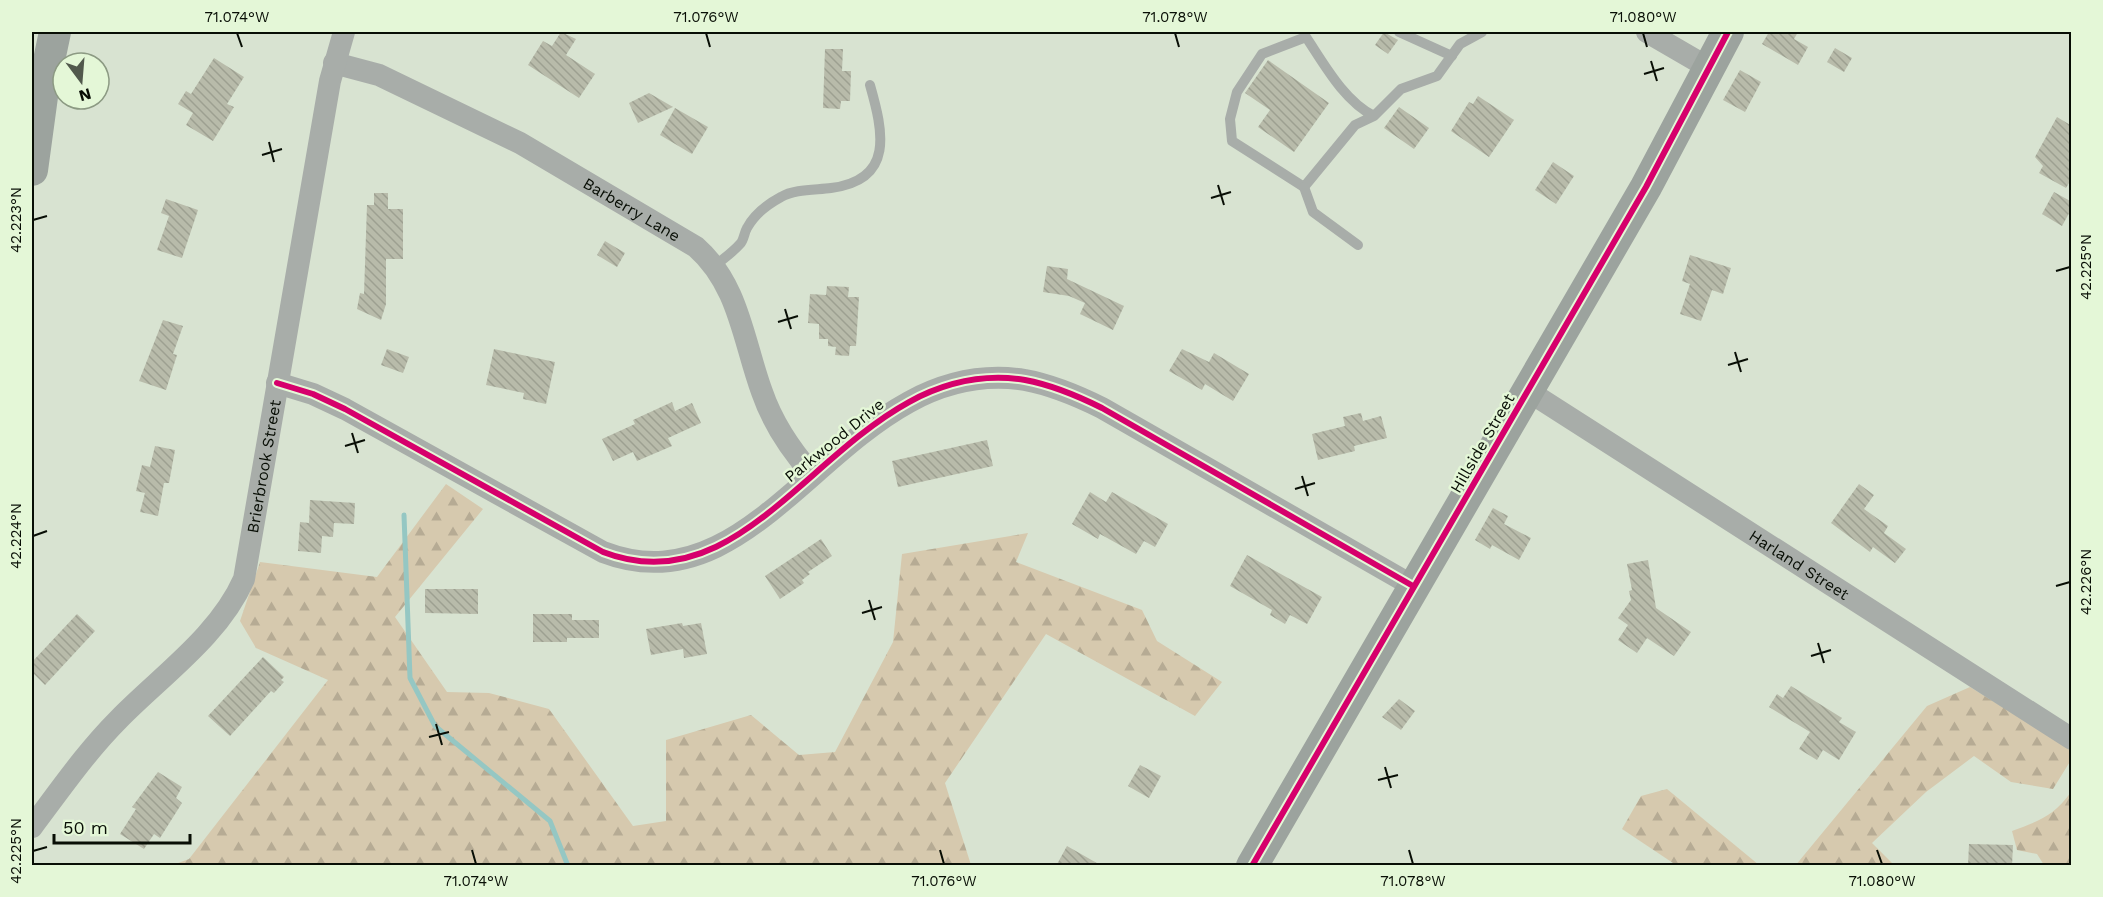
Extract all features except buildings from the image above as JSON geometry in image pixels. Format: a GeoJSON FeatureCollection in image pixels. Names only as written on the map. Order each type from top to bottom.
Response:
{"type":"FeatureCollection","features":[{"type":"Feature","properties":{"kind":"street"},"geometry":{"type":"LineString","coordinates":[[32,170],[43,89],[55,32]]}},
{"type":"Feature","properties":{"kind":"street","name":"Brierbrook Street"},"geometry":{"type":"LineString","coordinates":[[32,827],[104,735],[206,634],[238,591],[249,559],[277,383],[334,63],[344,32]]}},
{"type":"Feature","properties":{"kind":"street"},"geometry":{"type":"LineString","coordinates":[[1647,32],[1709,68]]}},
{"type":"Feature","properties":{"kind":"street","name":"Hillside Street"},"geometry":{"type":"LineString","coordinates":[[1252,866],[1646,187],[1728,32]]}},
{"type":"Feature","properties":{"kind":"street","name":"Barberry Lane"},"geometry":{"type":"LineString","coordinates":[[334,63],[386,78],[520,143],[685,239],[715,266],[734,300],[761,391],[776,426],[812,474]]}},
{"type":"Feature","properties":{"kind":"street","name":"Parkwood Drive"},"geometry":{"type":"LineString","coordinates":[[277,383],[330,401],[587,544],[617,557],[633,560],[679,559],[724,544],[748,529],[878,420],[922,394],[971,380],[1024,380],[1062,390],[1102,408],[1413,586]]}},
{"type":"Feature","properties":{"kind":"street","name":"Harland Street"},"geometry":{"type":"LineString","coordinates":[[1528,391],[2072,739]]}},
{"type":"Feature","properties":{"kind":"lane"},"geometry":{"type":"LineString","coordinates":[[1399,32],[1452,56]]}},
{"type":"Feature","properties":{"kind":"lane"},"geometry":{"type":"LineString","coordinates":[[1304,187],[1354,125],[1374,116],[1401,89],[1437,75],[1460,44],[1482,32]]}},
{"type":"Feature","properties":{"kind":"lane"},"geometry":{"type":"LineString","coordinates":[[1358,245],[1312,212],[1304,187],[1233,141],[1230,119],[1237,92],[1262,54],[1310,34],[1327,69],[1361,110],[1374,116]]}},
{"type":"Feature","properties":{"kind":"lane"},"geometry":{"type":"LineString","coordinates":[[715,266],[742,243],[753,220],[768,205],[784,195],[837,188],[856,182],[867,174],[881,148],[883,137],[870,85]]}},
{"type":"Feature","properties":{"kind":"green space"},"geometry":{"type":"Polygon","coordinates":[[[446,484],[483,509],[395,617],[447,692],[489,693],[549,709],[633,826],[666,821],[666,740],[751,715],[799,755],[835,752],[893,642],[902,554],[1028,533],[1016,562],[1142,610],[1157,641],[1222,682],[1195,716],[1046,634],[945,783],[971,865],[170,866],[189,859],[328,680],[256,648],[240,621],[260,562],[377,577],[446,484]]]}},
{"type":"Feature","properties":{"kind":"green space"},"geometry":{"type":"Polygon","coordinates":[[[1970,687],[2071,749],[2071,760],[2053,789],[2011,782],[1974,756],[1926,792],[1872,843],[1894,865],[1795,866],[1927,706],[1970,687]]]}},
{"type":"Feature","properties":{"kind":"green space"},"geometry":{"type":"Polygon","coordinates":[[[1667,789],[1759,865],[1676,865],[1622,829],[1641,796],[1667,789]]]}},
{"type":"Feature","properties":{"kind":"green space"},"geometry":{"type":"Polygon","coordinates":[[[2071,792],[2071,865],[2044,865],[2037,854],[2017,850],[2012,831],[2045,817],[2058,807],[2071,792]]]}},
{"type":"Feature","properties":{"kind":"waterway"},"geometry":{"type":"LineString","coordinates":[[404,515],[410,678],[435,726],[550,821],[568,866]]}},
{"type":"Feature","properties":{"kind":"cycle path"},"geometry":{"type":"LineString","coordinates":[[1252,866],[1646,187],[1728,32]]}},
{"type":"Feature","properties":{"kind":"cycle path"},"geometry":{"type":"LineString","coordinates":[[277,383],[313,394],[345,409],[603,552],[661,562],[714,548],[762,518],[856,439],[906,404],[962,382],[1025,380],[1065,391],[1102,408],[1413,586]]}}]}
